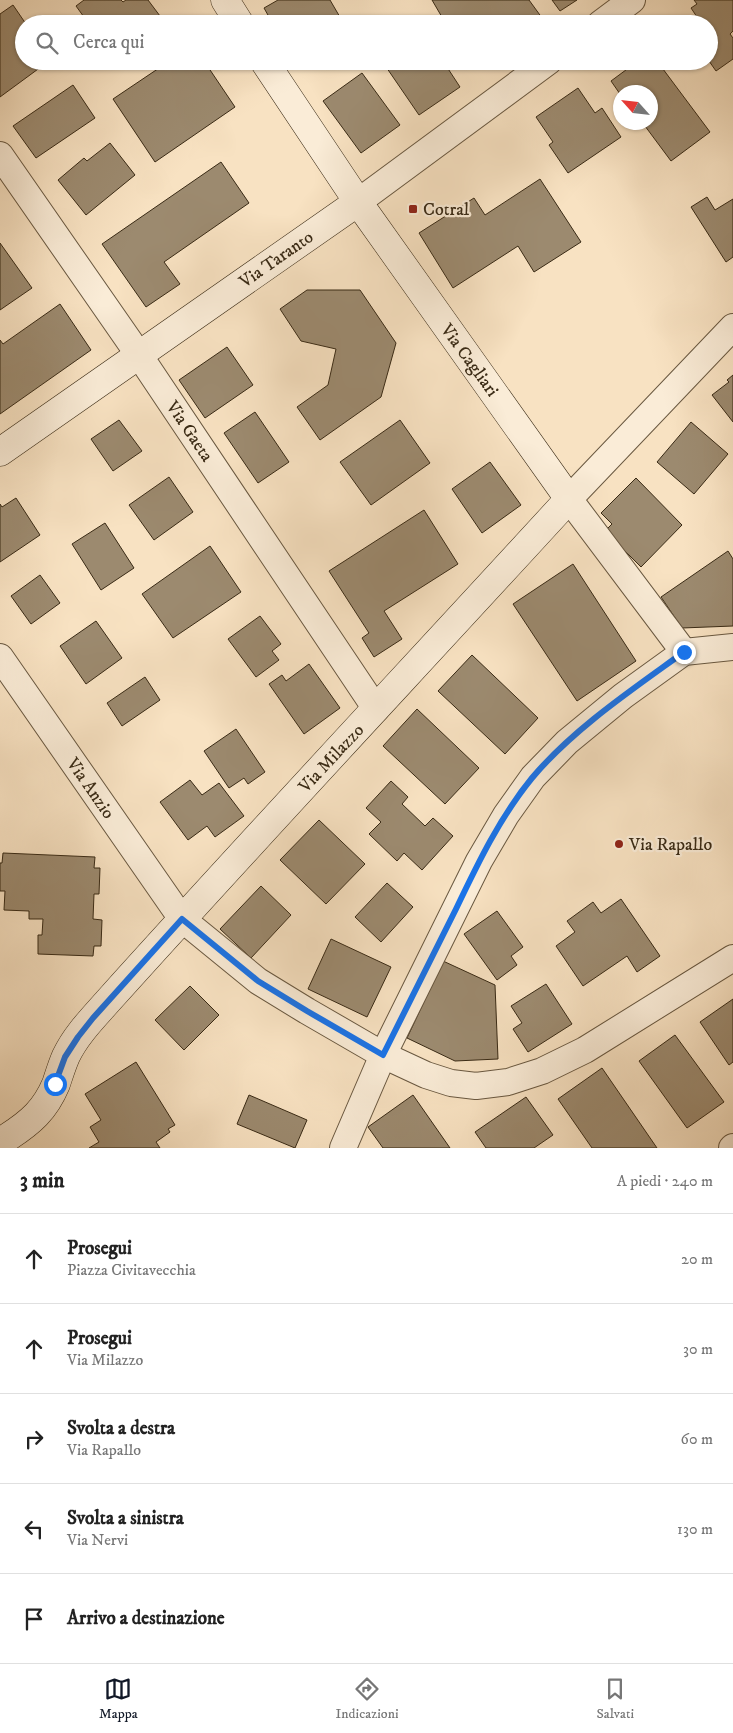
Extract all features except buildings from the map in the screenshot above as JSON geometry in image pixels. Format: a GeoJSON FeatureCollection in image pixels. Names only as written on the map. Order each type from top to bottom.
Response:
{"type":"FeatureCollection","features":[{"type":"Feature","properties":{"kind":"street"},"geometry":{"type":"LineString","coordinates":[[225,0],[234,15]]}},
{"type":"Feature","properties":{"kind":"street"},"geometry":{"type":"LineString","coordinates":[[612,15],[632,0]]}},
{"type":"Feature","properties":{"kind":"street","name":"Via Cagliari"},"geometry":{"type":"LineString","coordinates":[[270,70],[358,202],[569,499],[684,652]]}},
{"type":"Feature","properties":{"kind":"street","name":"Via Taranto"},"geometry":{"type":"LineString","coordinates":[[0,452],[358,202],[537,70]]}},
{"type":"Feature","properties":{"kind":"street","name":"Via Gaeta"},"geometry":{"type":"LineString","coordinates":[[0,155],[139,355],[376,710]]}},
{"type":"Feature","properties":{"kind":"street"},"geometry":{"type":"LineString","coordinates":[[569,499],[733,327]]}},
{"type":"Feature","properties":{"kind":"street","name":"Via Milazzo"},"geometry":{"type":"LineString","coordinates":[[6,1137],[30,1122],[46,1104],[65,1057],[93,1018],[569,499]]}},
{"type":"Feature","properties":{"kind":"street"},"geometry":{"type":"LineString","coordinates":[[343,1148],[383,1055],[479,861],[518,795],[567,742],[623,696],[684,652],[733,647]]}},
{"type":"Feature","properties":{"kind":"street","name":"Via Anzio"},"geometry":{"type":"LineString","coordinates":[[0,657],[182,919]]}},
{"type":"Feature","properties":{"kind":"street"},"geometry":{"type":"LineString","coordinates":[[182,919],[258,981],[383,1055],[426,1075],[451,1083],[476,1086],[508,1082],[542,1071],[578,1054],[733,958]]}},
{"type":"Feature","properties":{"kind":"place","name":"Cotral"},"geometry":{"type":"Point","coordinates":[413,209]}},
{"type":"Feature","properties":{"kind":"place","name":"Via Rapallo"},"geometry":{"type":"Point","coordinates":[619,844]}},
{"type":"Feature","properties":{"kind":"route"},"geometry":{"type":"LineString","coordinates":[[55,1084],[65,1057],[78,1037],[182,919],[258,981],[383,1055],[479,861],[518,795],[549,759],[567,742],[623,696],[684,652]]}}]}
